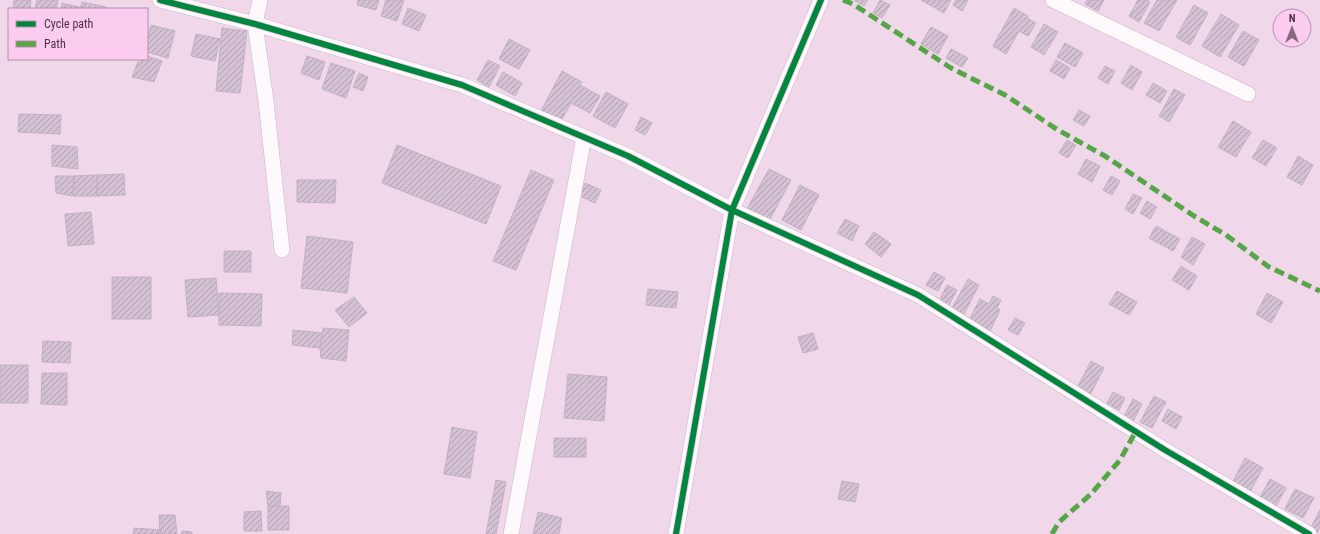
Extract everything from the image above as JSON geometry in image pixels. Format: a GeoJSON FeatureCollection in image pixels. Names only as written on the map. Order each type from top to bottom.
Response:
{"type":"FeatureCollection","features":[{"type":"Feature","properties":{"kind":"street"},"geometry":{"type":"LineString","coordinates":[[160,0],[255,24],[462,85],[628,156],[732,210],[918,295],[1165,450],[1309,534]]}},
{"type":"Feature","properties":{"kind":"street"},"geometry":{"type":"LineString","coordinates":[[260,0],[255,24],[266,101],[282,250]]}},
{"type":"Feature","properties":{"kind":"street"},"geometry":{"type":"LineString","coordinates":[[676,534],[732,210],[821,0]]}},
{"type":"Feature","properties":{"kind":"street"},"geometry":{"type":"LineString","coordinates":[[1053,0],[1248,94]]}},
{"type":"Feature","properties":{"kind":"street"},"geometry":{"type":"LineString","coordinates":[[511,534],[584,137]]}},
{"type":"Feature","properties":{"kind":"building"},"geometry":{"type":"Polygon","coordinates":[[[14,0],[31,0],[30,8],[13,8],[14,0]]]}},
{"type":"Feature","properties":{"kind":"building"},"geometry":{"type":"Polygon","coordinates":[[[37,0],[58,0],[56,8],[35,8],[37,0]]]}},
{"type":"Feature","properties":{"kind":"building"},"geometry":{"type":"Polygon","coordinates":[[[358,0],[379,0],[376,10],[357,5],[358,0]]]}},
{"type":"Feature","properties":{"kind":"building"},"geometry":{"type":"Polygon","coordinates":[[[386,0],[404,0],[397,21],[381,16],[386,0]]]}},
{"type":"Feature","properties":{"kind":"building"},"geometry":{"type":"Polygon","coordinates":[[[854,0],[868,0],[864,6],[854,0]]]}},
{"type":"Feature","properties":{"kind":"building"},"geometry":{"type":"Polygon","coordinates":[[[880,0],[890,5],[882,18],[873,13],[880,0]]]}},
{"type":"Feature","properties":{"kind":"building"},"geometry":{"type":"Polygon","coordinates":[[[921,0],[951,0],[944,13],[921,0]]]}},
{"type":"Feature","properties":{"kind":"building"},"geometry":{"type":"Polygon","coordinates":[[[956,0],[968,0],[962,11],[953,5],[956,0]]]}},
{"type":"Feature","properties":{"kind":"building"},"geometry":{"type":"Polygon","coordinates":[[[1087,0],[1104,0],[1098,11],[1085,4],[1087,0]]]}},
{"type":"Feature","properties":{"kind":"building"},"geometry":{"type":"Polygon","coordinates":[[[1138,0],[1147,0],[1150,2],[1139,22],[1129,16],[1138,0]]]}},
{"type":"Feature","properties":{"kind":"building"},"geometry":{"type":"Polygon","coordinates":[[[1157,0],[1177,0],[1159,31],[1144,23],[1157,0]]]}},
{"type":"Feature","properties":{"kind":"building"},"geometry":{"type":"Polygon","coordinates":[[[82,2],[106,7],[106,8],[80,8],[82,2]]]}},
{"type":"Feature","properties":{"kind":"building"},"geometry":{"type":"Polygon","coordinates":[[[62,3],[79,7],[79,8],[61,8],[62,3]]]}},
{"type":"Feature","properties":{"kind":"building"},"geometry":{"type":"Polygon","coordinates":[[[1194,5],[1208,13],[1190,45],[1176,37],[1194,5]]]}},
{"type":"Feature","properties":{"kind":"building"},"geometry":{"type":"Polygon","coordinates":[[[408,8],[426,15],[419,31],[402,24],[408,8]]]}},
{"type":"Feature","properties":{"kind":"building"},"geometry":{"type":"Polygon","coordinates":[[[1014,8],[1028,16],[1027,18],[1036,23],[1028,36],[1019,31],[1006,54],[993,46],[1014,8]]]}},
{"type":"Feature","properties":{"kind":"building"},"geometry":{"type":"Polygon","coordinates":[[[1221,14],[1239,25],[1220,57],[1202,46],[1221,14]]]}},
{"type":"Feature","properties":{"kind":"building"},"geometry":{"type":"Polygon","coordinates":[[[1044,24],[1058,32],[1044,55],[1031,47],[1044,24]]]}},
{"type":"Feature","properties":{"kind":"building"},"geometry":{"type":"Polygon","coordinates":[[[151,25],[175,31],[168,58],[148,52],[148,38],[151,25]]]}},
{"type":"Feature","properties":{"kind":"building"},"geometry":{"type":"Polygon","coordinates":[[[931,27],[948,36],[938,54],[921,44],[931,27]]]}},
{"type":"Feature","properties":{"kind":"building"},"geometry":{"type":"Polygon","coordinates":[[[222,28],[247,31],[240,93],[216,91],[222,28]]]}},
{"type":"Feature","properties":{"kind":"building"},"geometry":{"type":"Polygon","coordinates":[[[1243,31],[1259,40],[1244,66],[1228,57],[1243,31]]]}},
{"type":"Feature","properties":{"kind":"building"},"geometry":{"type":"Polygon","coordinates":[[[196,34],[220,39],[215,61],[191,56],[196,34]]]}},
{"type":"Feature","properties":{"kind":"building"},"geometry":{"type":"Polygon","coordinates":[[[509,39],[530,50],[519,69],[499,59],[509,39]]]}},
{"type":"Feature","properties":{"kind":"building"},"geometry":{"type":"Polygon","coordinates":[[[1065,43],[1083,53],[1075,67],[1057,57],[1065,43]]]}},
{"type":"Feature","properties":{"kind":"building"},"geometry":{"type":"Polygon","coordinates":[[[951,49],[968,58],[962,67],[946,58],[951,49]]]}},
{"type":"Feature","properties":{"kind":"building"},"geometry":{"type":"Polygon","coordinates":[[[148,56],[162,61],[154,82],[132,77],[139,60],[148,60],[148,56]]]}},
{"type":"Feature","properties":{"kind":"building"},"geometry":{"type":"Polygon","coordinates":[[[307,56],[325,62],[319,80],[301,73],[307,56]]]}},
{"type":"Feature","properties":{"kind":"building"},"geometry":{"type":"Polygon","coordinates":[[[488,60],[500,66],[489,87],[477,80],[488,60]]]}},
{"type":"Feature","properties":{"kind":"building"},"geometry":{"type":"Polygon","coordinates":[[[1056,60],[1070,68],[1064,79],[1050,71],[1056,60]]]}},
{"type":"Feature","properties":{"kind":"building"},"geometry":{"type":"Polygon","coordinates":[[[331,63],[355,71],[346,98],[322,89],[331,63]]]}},
{"type":"Feature","properties":{"kind":"building"},"geometry":{"type":"Polygon","coordinates":[[[1131,65],[1142,72],[1132,90],[1121,83],[1131,65]]]}},
{"type":"Feature","properties":{"kind":"building"},"geometry":{"type":"Polygon","coordinates":[[[1105,66],[1115,71],[1108,84],[1098,78],[1105,66]]]}},
{"type":"Feature","properties":{"kind":"building"},"geometry":{"type":"Polygon","coordinates":[[[562,71],[582,82],[580,85],[600,96],[590,113],[571,103],[561,121],[541,111],[562,71]]]}},
{"type":"Feature","properties":{"kind":"building"},"geometry":{"type":"Polygon","coordinates":[[[503,72],[522,83],[515,96],[496,85],[503,72]]]}},
{"type":"Feature","properties":{"kind":"building"},"geometry":{"type":"Polygon","coordinates":[[[359,73],[368,77],[363,91],[353,87],[359,73]]]}},
{"type":"Feature","properties":{"kind":"building"},"geometry":{"type":"Polygon","coordinates":[[[1153,83],[1167,91],[1160,103],[1146,95],[1153,83]]]}},
{"type":"Feature","properties":{"kind":"building"},"geometry":{"type":"Polygon","coordinates":[[[1174,89],[1185,95],[1169,122],[1159,116],[1174,89]]]}},
{"type":"Feature","properties":{"kind":"building"},"geometry":{"type":"Polygon","coordinates":[[[606,92],[628,104],[615,128],[593,116],[606,92]]]}},
{"type":"Feature","properties":{"kind":"building"},"geometry":{"type":"Polygon","coordinates":[[[1079,110],[1090,116],[1084,126],[1073,120],[1079,110]]]}},
{"type":"Feature","properties":{"kind":"building"},"geometry":{"type":"Polygon","coordinates":[[[19,114],[61,115],[60,134],[18,132],[19,114]]]}},
{"type":"Feature","properties":{"kind":"building"},"geometry":{"type":"Polygon","coordinates":[[[641,117],[652,123],[645,135],[635,130],[641,117]]]}},
{"type":"Feature","properties":{"kind":"building"},"geometry":{"type":"Polygon","coordinates":[[[1233,121],[1251,132],[1236,157],[1218,147],[1233,121]]]}},
{"type":"Feature","properties":{"kind":"building"},"geometry":{"type":"Polygon","coordinates":[[[1067,140],[1076,145],[1068,158],[1059,153],[1067,140]]]}},
{"type":"Feature","properties":{"kind":"building"},"geometry":{"type":"Polygon","coordinates":[[[1263,140],[1277,148],[1266,166],[1252,158],[1263,140]]]}},
{"type":"Feature","properties":{"kind":"building"},"geometry":{"type":"Polygon","coordinates":[[[52,145],[77,147],[78,169],[52,166],[52,145]]]}},
{"type":"Feature","properties":{"kind":"building"},"geometry":{"type":"Polygon","coordinates":[[[397,145],[501,186],[486,224],[382,183],[397,145]]]}},
{"type":"Feature","properties":{"kind":"building"},"geometry":{"type":"Polygon","coordinates":[[[1298,156],[1313,165],[1302,185],[1287,177],[1298,156]]]}},
{"type":"Feature","properties":{"kind":"building"},"geometry":{"type":"Polygon","coordinates":[[[1086,159],[1100,166],[1092,182],[1078,174],[1086,159]]]}},
{"type":"Feature","properties":{"kind":"building"},"geometry":{"type":"Polygon","coordinates":[[[769,169],[791,180],[769,221],[747,209],[769,169]]]}},
{"type":"Feature","properties":{"kind":"building"},"geometry":{"type":"Polygon","coordinates":[[[531,170],[554,180],[516,270],[493,261],[531,170]]]}},
{"type":"Feature","properties":{"kind":"building"},"geometry":{"type":"Polygon","coordinates":[[[124,174],[125,195],[97,196],[97,175],[124,174]]]}},
{"type":"Feature","properties":{"kind":"building"},"geometry":{"type":"Polygon","coordinates":[[[97,175],[97,196],[73,196],[74,176],[97,175]]]}},
{"type":"Feature","properties":{"kind":"building"},"geometry":{"type":"Polygon","coordinates":[[[55,176],[74,176],[73,196],[56,193],[55,176]]]}},
{"type":"Feature","properties":{"kind":"building"},"geometry":{"type":"Polygon","coordinates":[[[1111,176],[1120,181],[1112,195],[1103,190],[1111,176]]]}},
{"type":"Feature","properties":{"kind":"building"},"geometry":{"type":"Polygon","coordinates":[[[297,180],[336,180],[335,203],[297,202],[297,180]]]}},
{"type":"Feature","properties":{"kind":"building"},"geometry":{"type":"Polygon","coordinates":[[[585,183],[601,190],[595,203],[580,196],[585,183]]]}},
{"type":"Feature","properties":{"kind":"building"},"geometry":{"type":"Polygon","coordinates":[[[800,185],[819,195],[801,230],[782,220],[800,185]]]}},
{"type":"Feature","properties":{"kind":"building"},"geometry":{"type":"Polygon","coordinates":[[[1133,194],[1142,198],[1133,214],[1125,209],[1133,194]]]}},
{"type":"Feature","properties":{"kind":"building"},"geometry":{"type":"Polygon","coordinates":[[[1147,201],[1157,207],[1150,219],[1140,213],[1147,201]]]}},
{"type":"Feature","properties":{"kind":"building"},"geometry":{"type":"Polygon","coordinates":[[[91,212],[94,244],[68,246],[65,214],[91,212]]]}},
{"type":"Feature","properties":{"kind":"building"},"geometry":{"type":"Polygon","coordinates":[[[845,219],[859,226],[852,241],[837,233],[845,219]]]}},
{"type":"Feature","properties":{"kind":"building"},"geometry":{"type":"Polygon","coordinates":[[[1156,226],[1180,239],[1173,251],[1149,238],[1156,226]]]}},
{"type":"Feature","properties":{"kind":"building"},"geometry":{"type":"Polygon","coordinates":[[[874,232],[891,244],[881,257],[865,244],[874,232]]]}},
{"type":"Feature","properties":{"kind":"building"},"geometry":{"type":"Polygon","coordinates":[[[307,236],[353,242],[347,293],[301,288],[307,236]]]}},
{"type":"Feature","properties":{"kind":"building"},"geometry":{"type":"Polygon","coordinates":[[[1192,237],[1205,244],[1193,265],[1181,257],[1192,237]]]}},
{"type":"Feature","properties":{"kind":"building"},"geometry":{"type":"Polygon","coordinates":[[[224,251],[251,251],[251,272],[224,272],[224,251]]]}},
{"type":"Feature","properties":{"kind":"building"},"geometry":{"type":"Polygon","coordinates":[[[1181,266],[1197,276],[1189,290],[1172,280],[1181,266]]]}},
{"type":"Feature","properties":{"kind":"building"},"geometry":{"type":"Polygon","coordinates":[[[934,272],[945,278],[938,291],[926,285],[934,272]]]}},
{"type":"Feature","properties":{"kind":"building"},"geometry":{"type":"Polygon","coordinates":[[[112,277],[151,277],[151,319],[112,319],[112,277]]]}},
{"type":"Feature","properties":{"kind":"building"},"geometry":{"type":"Polygon","coordinates":[[[216,278],[219,315],[188,317],[185,280],[216,278]]]}},
{"type":"Feature","properties":{"kind":"building"},"geometry":{"type":"Polygon","coordinates":[[[968,279],[979,285],[963,316],[951,310],[968,279]]]}},
{"type":"Feature","properties":{"kind":"building"},"geometry":{"type":"Polygon","coordinates":[[[947,285],[957,290],[947,309],[937,305],[947,285]]]}},
{"type":"Feature","properties":{"kind":"building"},"geometry":{"type":"Polygon","coordinates":[[[648,289],[678,292],[676,308],[646,305],[648,289]]]}},
{"type":"Feature","properties":{"kind":"building"},"geometry":{"type":"Polygon","coordinates":[[[1117,291],[1137,302],[1129,315],[1109,304],[1117,291]]]}},
{"type":"Feature","properties":{"kind":"building"},"geometry":{"type":"Polygon","coordinates":[[[219,293],[262,294],[261,326],[219,325],[219,293]]]}},
{"type":"Feature","properties":{"kind":"building"},"geometry":{"type":"Polygon","coordinates":[[[1267,293],[1283,302],[1271,323],[1256,314],[1267,293]]]}},
{"type":"Feature","properties":{"kind":"building"},"geometry":{"type":"Polygon","coordinates":[[[993,296],[1001,300],[997,308],[1000,310],[990,331],[969,320],[980,299],[989,304],[993,296]]]}},
{"type":"Feature","properties":{"kind":"building"},"geometry":{"type":"Polygon","coordinates":[[[354,297],[367,313],[349,327],[335,310],[354,297]]]}},
{"type":"Feature","properties":{"kind":"building"},"geometry":{"type":"Polygon","coordinates":[[[1015,318],[1025,323],[1018,335],[1008,330],[1015,318]]]}},
{"type":"Feature","properties":{"kind":"building"},"geometry":{"type":"Polygon","coordinates":[[[323,328],[349,330],[346,361],[321,358],[320,348],[323,328]]]}},
{"type":"Feature","properties":{"kind":"building"},"geometry":{"type":"Polygon","coordinates":[[[293,330],[322,333],[320,348],[292,345],[293,330]]]}},
{"type":"Feature","properties":{"kind":"building"},"geometry":{"type":"Polygon","coordinates":[[[813,333],[818,349],[803,353],[798,337],[813,333]]]}},
{"type":"Feature","properties":{"kind":"building"},"geometry":{"type":"Polygon","coordinates":[[[43,341],[71,342],[70,363],[42,362],[43,341]]]}},
{"type":"Feature","properties":{"kind":"building"},"geometry":{"type":"Polygon","coordinates":[[[1091,361],[1104,368],[1089,397],[1076,390],[1091,361]]]}},
{"type":"Feature","properties":{"kind":"building"},"geometry":{"type":"Polygon","coordinates":[[[0,365],[28,365],[28,403],[0,403],[0,365]]]}},
{"type":"Feature","properties":{"kind":"building"},"geometry":{"type":"Polygon","coordinates":[[[42,373],[67,373],[67,405],[41,404],[42,373]]]}},
{"type":"Feature","properties":{"kind":"building"},"geometry":{"type":"Polygon","coordinates":[[[568,374],[607,377],[604,421],[564,418],[568,374]]]}},
{"type":"Feature","properties":{"kind":"building"},"geometry":{"type":"Polygon","coordinates":[[[1113,392],[1125,398],[1119,410],[1107,403],[1113,392]]]}},
{"type":"Feature","properties":{"kind":"building"},"geometry":{"type":"Polygon","coordinates":[[[1154,396],[1166,402],[1152,428],[1140,422],[1154,396]]]}},
{"type":"Feature","properties":{"kind":"building"},"geometry":{"type":"Polygon","coordinates":[[[1133,399],[1142,404],[1131,425],[1122,420],[1133,399]]]}},
{"type":"Feature","properties":{"kind":"building"},"geometry":{"type":"Polygon","coordinates":[[[1168,409],[1182,417],[1176,429],[1162,421],[1168,409]]]}},
{"type":"Feature","properties":{"kind":"building"},"geometry":{"type":"Polygon","coordinates":[[[452,427],[477,432],[470,478],[444,474],[452,427]]]}},
{"type":"Feature","properties":{"kind":"building"},"geometry":{"type":"Polygon","coordinates":[[[554,438],[586,438],[586,457],[554,457],[554,438]]]}},
{"type":"Feature","properties":{"kind":"building"},"geometry":{"type":"Polygon","coordinates":[[[1245,458],[1263,468],[1250,492],[1232,483],[1245,458]]]}},
{"type":"Feature","properties":{"kind":"building"},"geometry":{"type":"Polygon","coordinates":[[[1270,479],[1286,488],[1274,510],[1258,501],[1270,479]]]}},
{"type":"Feature","properties":{"kind":"building"},"geometry":{"type":"Polygon","coordinates":[[[496,480],[506,482],[496,534],[486,534],[496,480]]]}},
{"type":"Feature","properties":{"kind":"building"},"geometry":{"type":"Polygon","coordinates":[[[842,481],[859,484],[855,502],[838,499],[842,481]]]}},
{"type":"Feature","properties":{"kind":"building"},"geometry":{"type":"Polygon","coordinates":[[[1295,489],[1314,498],[1303,518],[1285,509],[1295,489]]]}},
{"type":"Feature","properties":{"kind":"building"},"geometry":{"type":"Polygon","coordinates":[[[266,491],[281,493],[280,506],[268,506],[266,491]]]}},
{"type":"Feature","properties":{"kind":"building"},"geometry":{"type":"Polygon","coordinates":[[[268,506],[289,506],[289,530],[268,530],[268,506]]]}},
{"type":"Feature","properties":{"kind":"building"},"geometry":{"type":"Polygon","coordinates":[[[1320,510],[1320,527],[1317,533],[1310,529],[1320,510]]]}},
{"type":"Feature","properties":{"kind":"building"},"geometry":{"type":"Polygon","coordinates":[[[261,511],[262,531],[244,531],[244,512],[261,511]]]}},
{"type":"Feature","properties":{"kind":"building"},"geometry":{"type":"Polygon","coordinates":[[[538,512],[562,518],[559,534],[533,534],[538,512]]]}},
{"type":"Feature","properties":{"kind":"building"},"geometry":{"type":"Polygon","coordinates":[[[159,515],[175,515],[177,534],[160,534],[159,515]]]}},
{"type":"Feature","properties":{"kind":"building"},"geometry":{"type":"Polygon","coordinates":[[[134,528],[161,530],[161,534],[133,534],[134,528]]]}},
{"type":"Feature","properties":{"kind":"building"},"geometry":{"type":"Polygon","coordinates":[[[182,531],[192,532],[192,534],[181,534],[182,531]]]}},
{"type":"Feature","properties":{"kind":"marked path"},"geometry":{"type":"LineString","coordinates":[[843,0],[853,4],[951,68],[1005,95],[1058,130],[1105,156],[1194,216],[1226,235],[1269,267],[1320,291]]}},
{"type":"Feature","properties":{"kind":"marked path"},"geometry":{"type":"LineString","coordinates":[[1052,534],[1059,522],[1091,494],[1120,460],[1136,431]]}},
{"type":"Feature","properties":{"kind":"cycle path"},"geometry":{"type":"LineString","coordinates":[[160,0],[255,24],[462,85],[628,156],[732,210],[918,295],[1165,450],[1309,534]]}},
{"type":"Feature","properties":{"kind":"cycle path"},"geometry":{"type":"LineString","coordinates":[[676,534],[732,210],[821,0]]}}]}
